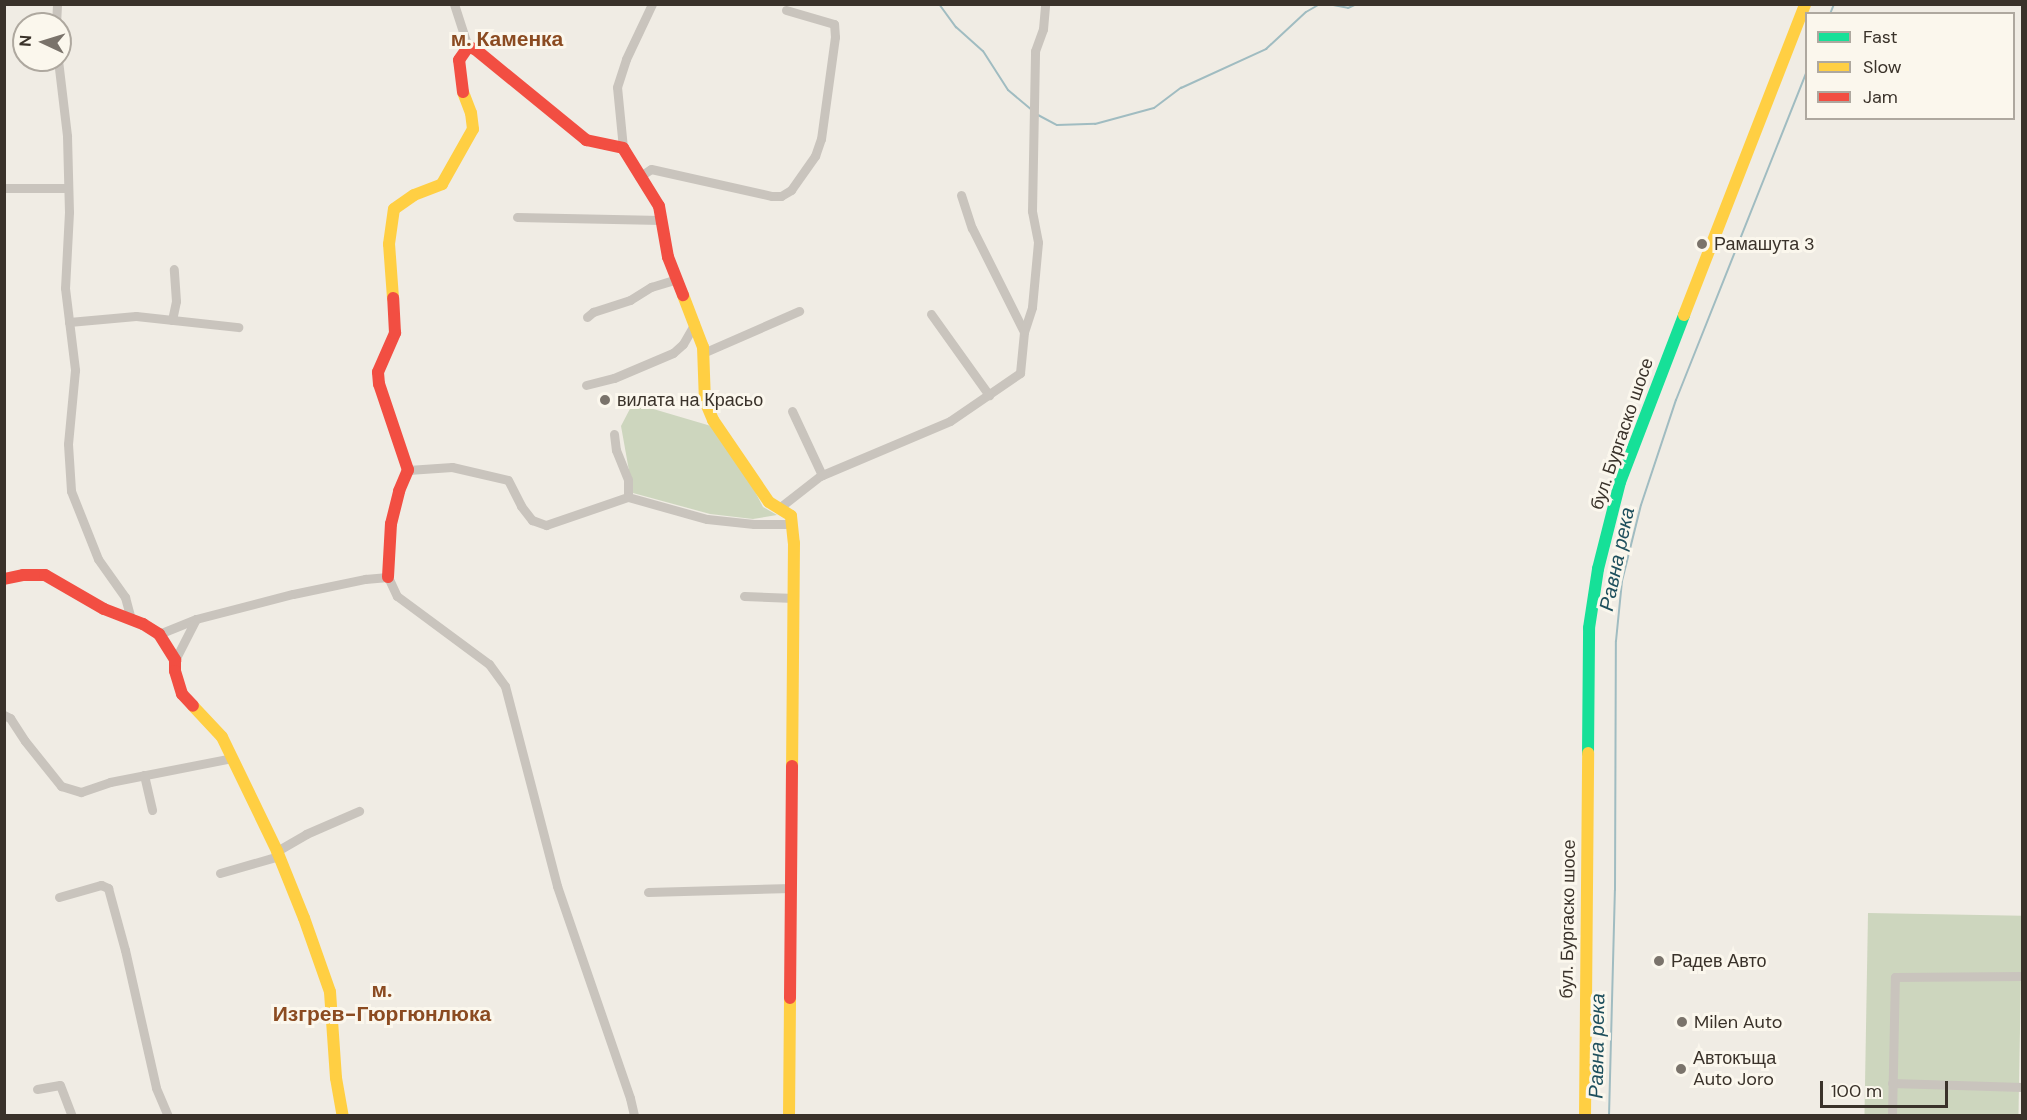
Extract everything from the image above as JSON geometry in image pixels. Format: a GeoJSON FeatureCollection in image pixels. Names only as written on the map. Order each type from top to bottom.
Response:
{"type":"FeatureCollection","features":[{"type":"Feature","properties":{"kind":"street"},"geometry":{"type":"LineString","coordinates":[[454,4],[468,47]]}},
{"type":"Feature","properties":{"kind":"street"},"geometry":{"type":"LineString","coordinates":[[652,4],[626,59],[617,87],[622,148],[659,206],[668,257],[695,323],[704,353],[705,401],[713,420],[769,502],[791,516],[792,524],[794,598],[789,1116]]}},
{"type":"Feature","properties":{"kind":"street"},"geometry":{"type":"LineString","coordinates":[[779,508],[822,475],[950,421],[1020,373],[1024,332],[1032,307],[1038,242],[1032,211],[1035,51],[1043,29],[1045,4]]}},
{"type":"Feature","properties":{"kind":"street","name":"бул. Бургаско шосе"},"geometry":{"type":"LineString","coordinates":[[1585,1116],[1589,628],[1598,569],[1620,482],[1640,427],[1805,4]]}},
{"type":"Feature","properties":{"kind":"street"},"geometry":{"type":"LineString","coordinates":[[639,177],[651,169],[772,196],[782,196],[791,190],[815,156],[821,139],[835,37],[834,24],[786,10]]}},
{"type":"Feature","properties":{"kind":"street"},"geometry":{"type":"LineString","coordinates":[[468,47],[475,49],[586,140],[622,148]]}},
{"type":"Feature","properties":{"kind":"street"},"geometry":{"type":"LineString","coordinates":[[468,47],[459,60],[460,85],[471,113],[473,129],[442,184],[414,195],[394,209],[390,227],[395,333],[378,372],[379,384],[408,470],[399,491],[391,524],[388,577],[398,596],[489,664],[505,686],[557,886],[630,1098],[634,1116]]}},
{"type":"Feature","properties":{"kind":"street"},"geometry":{"type":"LineString","coordinates":[[59,72],[67,136],[69,212],[66,288],[75,370],[68,444],[71,491],[99,559],[125,597],[131,620]]}},
{"type":"Feature","properties":{"kind":"street"},"geometry":{"type":"LineString","coordinates":[[4,188],[67,188]]}},
{"type":"Feature","properties":{"kind":"street"},"geometry":{"type":"LineString","coordinates":[[961,195],[972,228],[1024,332]]}},
{"type":"Feature","properties":{"kind":"street"},"geometry":{"type":"LineString","coordinates":[[517,217],[661,220]]}},
{"type":"Feature","properties":{"kind":"street"},"geometry":{"type":"LineString","coordinates":[[172,320],[176,301],[174,269]]}},
{"type":"Feature","properties":{"kind":"street"},"geometry":{"type":"LineString","coordinates":[[587,317],[593,312],[630,300],[651,287],[677,279]]}},
{"type":"Feature","properties":{"kind":"street"},"geometry":{"type":"LineString","coordinates":[[704,353],[799,311]]}},
{"type":"Feature","properties":{"kind":"street"},"geometry":{"type":"LineString","coordinates":[[931,314],[989,395]]}},
{"type":"Feature","properties":{"kind":"street"},"geometry":{"type":"LineString","coordinates":[[69,322],[136,316],[238,327]]}},
{"type":"Feature","properties":{"kind":"street"},"geometry":{"type":"LineString","coordinates":[[586,385],[614,378],[673,353],[683,344],[695,323]]}},
{"type":"Feature","properties":{"kind":"street"},"geometry":{"type":"LineString","coordinates":[[792,411],[822,475]]}},
{"type":"Feature","properties":{"kind":"street"},"geometry":{"type":"LineString","coordinates":[[614,434],[616,450],[628,480],[628,497]]}},
{"type":"Feature","properties":{"kind":"street"},"geometry":{"type":"LineString","coordinates":[[408,470],[452,467],[508,480],[521,506],[532,520],[546,525],[628,497],[707,519],[754,524],[792,524]]}},
{"type":"Feature","properties":{"kind":"street"},"geometry":{"type":"LineString","coordinates":[[4,579],[23,575],[45,575],[104,609],[159,634],[175,660]]}},
{"type":"Feature","properties":{"kind":"street"},"geometry":{"type":"LineString","coordinates":[[159,634],[196,619],[293,594],[365,579],[388,577]]}},
{"type":"Feature","properties":{"kind":"street"},"geometry":{"type":"LineString","coordinates":[[744,596],[756,599],[794,598]]}},
{"type":"Feature","properties":{"kind":"street"},"geometry":{"type":"LineString","coordinates":[[196,619],[175,660],[175,671],[182,694],[222,737],[278,854],[330,992],[336,1078],[343,1116]]}},
{"type":"Feature","properties":{"kind":"street"},"geometry":{"type":"LineString","coordinates":[[4,715],[10,717],[25,741],[61,786],[81,792],[144,775],[232,759]]}},
{"type":"Feature","properties":{"kind":"street"},"geometry":{"type":"LineString","coordinates":[[144,775],[152,810]]}},
{"type":"Feature","properties":{"kind":"street"},"geometry":{"type":"LineString","coordinates":[[220,873],[278,854],[306,834],[359,811]]}},
{"type":"Feature","properties":{"kind":"street"},"geometry":{"type":"LineString","coordinates":[[58,897],[101,885],[108,888],[125,950],[156,1088],[168,1116]]}},
{"type":"Feature","properties":{"kind":"street"},"geometry":{"type":"LineString","coordinates":[[648,892],[791,888]]}},
{"type":"Feature","properties":{"kind":"street"},"geometry":{"type":"LineString","coordinates":[[1892,1116],[1894,976],[2022,976]]}},
{"type":"Feature","properties":{"kind":"street"},"geometry":{"type":"LineString","coordinates":[[1892,1083],[2022,1087]]}},
{"type":"Feature","properties":{"kind":"street"},"geometry":{"type":"LineString","coordinates":[[37,1089],[60,1085],[72,1116]]}},
{"type":"Feature","properties":{"kind":"green space"},"geometry":{"type":"Polygon","coordinates":[[[633,403],[711,426],[749,480],[763,507],[777,515],[753,519],[710,514],[633,493],[621,426],[633,403]]]}},
{"type":"Feature","properties":{"kind":"green space"},"geometry":{"type":"Polygon","coordinates":[[[1868,913],[2022,916],[2018,1116],[1864,1115],[1868,913]]]}},
{"type":"Feature","properties":{"kind":"waterway"},"geometry":{"type":"LineString","coordinates":[[939,4],[956,27],[983,51],[1008,90],[1031,109]]}},
{"type":"Feature","properties":{"kind":"waterway"},"geometry":{"type":"LineString","coordinates":[[1038,115],[1057,125],[1095,124],[1154,108],[1181,88],[1266,49],[1306,12],[1320,4]]}},
{"type":"Feature","properties":{"kind":"waterway"},"geometry":{"type":"LineString","coordinates":[[1328,4],[1348,8],[1357,4]]}},
{"type":"Feature","properties":{"kind":"waterway","name":"Равна река"},"geometry":{"type":"LineString","coordinates":[[1831,12],[1834,4]]}},
{"type":"Feature","properties":{"kind":"waterway","name":"Равна река"},"geometry":{"type":"LineString","coordinates":[[1609,1116],[1615,890],[1616,641],[1622,581],[1641,505],[1676,400],[1805,77]]}},
{"type":"Feature","properties":{"kind":"traffic: fast"},"geometry":{"type":"LineString","coordinates":[[1588,753],[1589,628],[1598,569],[1620,482],[1684,315]]}},
{"type":"Feature","properties":{"kind":"traffic: slow"},"geometry":{"type":"LineString","coordinates":[[1684,315],[1805,4]]}},
{"type":"Feature","properties":{"kind":"traffic: slow"},"geometry":{"type":"LineString","coordinates":[[393,298],[389,244],[394,209],[414,195],[442,184],[473,129],[471,113],[463,92]]}},
{"type":"Feature","properties":{"kind":"traffic: slow"},"geometry":{"type":"LineString","coordinates":[[683,295],[703,347],[705,401],[713,420],[769,502],[791,516],[794,543],[792,766]]}},
{"type":"Feature","properties":{"kind":"traffic: slow"},"geometry":{"type":"LineString","coordinates":[[193,706],[222,737],[277,851],[304,918],[330,992],[336,1078],[343,1116]]}},
{"type":"Feature","properties":{"kind":"traffic: slow"},"geometry":{"type":"LineString","coordinates":[[1585,1116],[1588,753]]}},
{"type":"Feature","properties":{"kind":"traffic: slow"},"geometry":{"type":"LineString","coordinates":[[789,1116],[790,998]]}},
{"type":"Feature","properties":{"kind":"traffic: jam"},"geometry":{"type":"LineString","coordinates":[[463,92],[459,60],[468,47],[475,49],[586,140],[623,148],[659,206],[668,257],[683,295]]}},
{"type":"Feature","properties":{"kind":"traffic: jam"},"geometry":{"type":"LineString","coordinates":[[388,577],[391,524],[399,491],[408,470],[379,384],[378,372],[395,333],[393,298]]}},
{"type":"Feature","properties":{"kind":"traffic: jam"},"geometry":{"type":"LineString","coordinates":[[4,579],[23,575],[45,575],[104,609],[143,624],[159,634],[175,660],[175,671],[182,694],[193,706]]}},
{"type":"Feature","properties":{"kind":"traffic: jam"},"geometry":{"type":"LineString","coordinates":[[790,998],[792,766]]}},
{"type":"Feature","properties":{"kind":"place","name":"Рамашута 3"},"geometry":{"type":"Point","coordinates":[1702,244]}},
{"type":"Feature","properties":{"kind":"place","name":"вилата на Красьо"},"geometry":{"type":"Point","coordinates":[605,400]}},
{"type":"Feature","properties":{"kind":"place","name":"Радев Авто"},"geometry":{"type":"Point","coordinates":[1659,961]}},
{"type":"Feature","properties":{"kind":"place","name":"Milen Auto"},"geometry":{"type":"Point","coordinates":[1682,1022]}},
{"type":"Feature","properties":{"kind":"place","name":"Автокъща Auto Joro"},"geometry":{"type":"Point","coordinates":[1681,1069]}},
{"type":"Feature","properties":{"kind":"district","name":"м. Каменка"},"geometry":{"type":"Point","coordinates":[507,39]}},
{"type":"Feature","properties":{"kind":"district","name":"м. Изгрев-Гюргюнлюка"},"geometry":{"type":"Point","coordinates":[382,1002]}}]}
